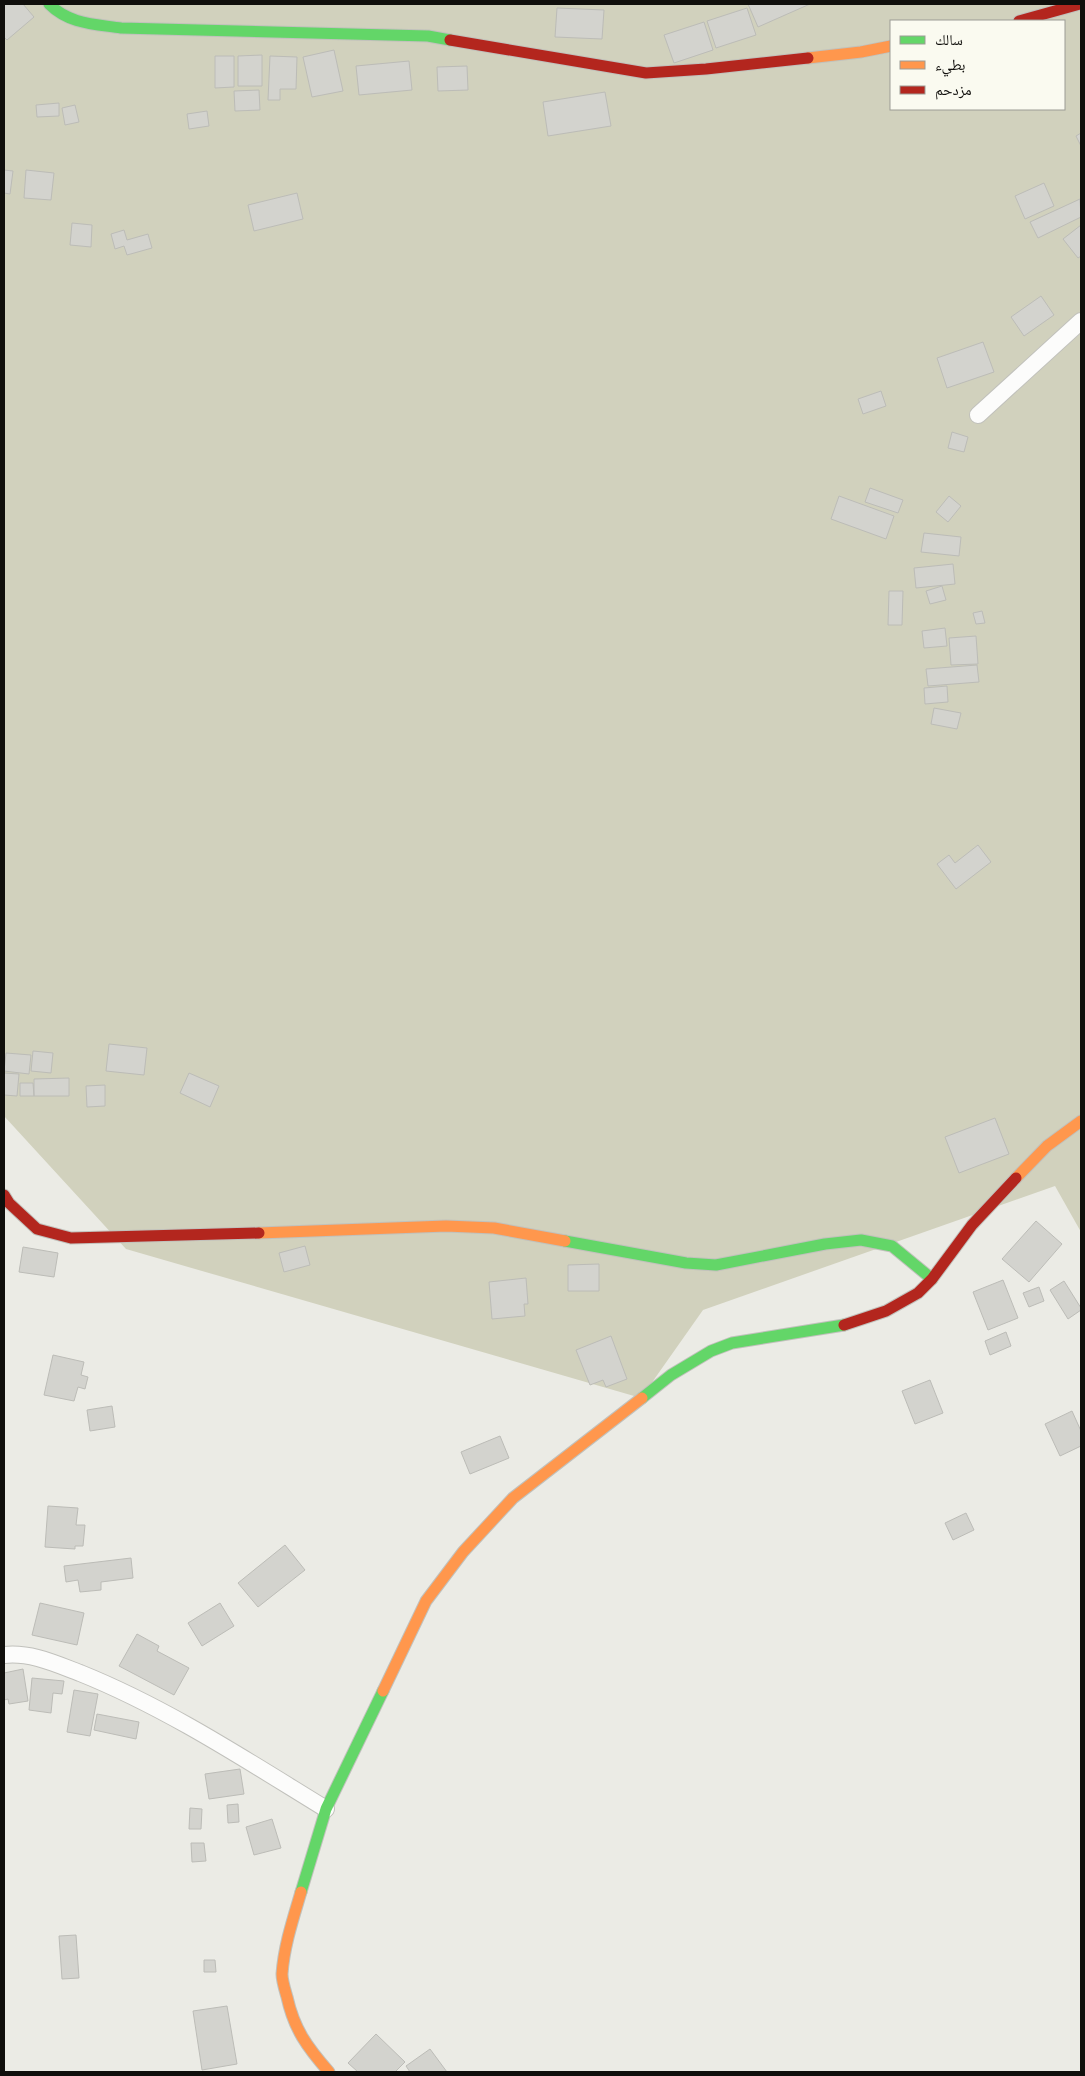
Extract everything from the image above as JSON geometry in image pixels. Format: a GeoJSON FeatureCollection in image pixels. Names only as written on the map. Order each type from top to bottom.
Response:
{"type":"FeatureCollection","features":[{"type":"Feature","properties":{"kind":"main road"},"geometry":{"type":"LineString","coordinates":[[49,4],[58,13],[74,21],[121,28],[428,36],[646,73],[706,69],[861,52],[890,46]]}},
{"type":"Feature","properties":{"kind":"main road"},"geometry":{"type":"LineString","coordinates":[[1023,20],[1080,4]]}},
{"type":"Feature","properties":{"kind":"main road"},"geometry":{"type":"LineString","coordinates":[[329,2072],[308,2048],[297,2029],[290,2010],[282,1976],[290,1932],[326,1810],[426,1601],[463,1552],[514,1498],[671,1375],[711,1351],[732,1344],[780,1334],[837,1327],[901,1304],[918,1293],[932,1279],[972,1225],[1047,1146],[1081,1121]]}},
{"type":"Feature","properties":{"kind":"main road"},"geometry":{"type":"LineString","coordinates":[[4,1195],[9,1203],[37,1229],[71,1238],[191,1236],[446,1226],[494,1228],[686,1263],[716,1265],[825,1244],[861,1240],[892,1246],[932,1279]]}},
{"type":"Feature","properties":{"kind":"street"},"geometry":{"type":"LineString","coordinates":[[978,415],[1081,321]]}},
{"type":"Feature","properties":{"kind":"street"},"geometry":{"type":"LineString","coordinates":[[4,1655],[41,1658],[123,1690],[223,1746],[326,1810]]}},
{"type":"Feature","properties":{"kind":"green space"},"geometry":{"type":"Polygon","coordinates":[[[4,4],[1081,4],[1081,1232],[1055,1186],[703,1310],[641,1398],[126,1249],[4,1116],[4,4]]]}},
{"type":"Feature","properties":{"kind":"building"},"geometry":{"type":"Polygon","coordinates":[[[4,4],[23,4],[34,17],[7,40],[4,37],[4,4]]]}},
{"type":"Feature","properties":{"kind":"building"},"geometry":{"type":"Polygon","coordinates":[[[748,4],[810,4],[758,27],[748,4]]]}},
{"type":"Feature","properties":{"kind":"building"},"geometry":{"type":"Polygon","coordinates":[[[557,8],[604,10],[602,39],[555,37],[557,8]]]}},
{"type":"Feature","properties":{"kind":"building"},"geometry":{"type":"Polygon","coordinates":[[[747,8],[756,35],[716,48],[707,21],[747,8]]]}},
{"type":"Feature","properties":{"kind":"building"},"geometry":{"type":"Polygon","coordinates":[[[704,22],[713,50],[674,63],[664,35],[704,22]]]}},
{"type":"Feature","properties":{"kind":"building"},"geometry":{"type":"Polygon","coordinates":[[[334,50],[343,91],[312,97],[303,57],[334,50]]]}},
{"type":"Feature","properties":{"kind":"building"},"geometry":{"type":"Polygon","coordinates":[[[262,55],[262,86],[238,86],[238,56],[262,55]]]}},
{"type":"Feature","properties":{"kind":"building"},"geometry":{"type":"Polygon","coordinates":[[[215,56],[234,56],[234,87],[215,88],[215,56]]]}},
{"type":"Feature","properties":{"kind":"building"},"geometry":{"type":"Polygon","coordinates":[[[270,56],[297,57],[296,89],[280,89],[280,100],[268,100],[270,56]]]}},
{"type":"Feature","properties":{"kind":"building"},"geometry":{"type":"Polygon","coordinates":[[[409,61],[412,90],[359,95],[356,66],[409,61]]]}},
{"type":"Feature","properties":{"kind":"building"},"geometry":{"type":"Polygon","coordinates":[[[467,66],[468,90],[438,91],[437,67],[467,66]]]}},
{"type":"Feature","properties":{"kind":"building"},"geometry":{"type":"Polygon","coordinates":[[[259,90],[260,110],[235,111],[234,91],[259,90]]]}},
{"type":"Feature","properties":{"kind":"building"},"geometry":{"type":"Polygon","coordinates":[[[605,92],[611,126],[548,136],[543,102],[605,92]]]}},
{"type":"Feature","properties":{"kind":"building"},"geometry":{"type":"Polygon","coordinates":[[[59,103],[59,116],[37,117],[36,105],[59,103]]]}},
{"type":"Feature","properties":{"kind":"building"},"geometry":{"type":"Polygon","coordinates":[[[75,105],[79,122],[65,125],[62,108],[75,105]]]}},
{"type":"Feature","properties":{"kind":"building"},"geometry":{"type":"Polygon","coordinates":[[[207,111],[209,126],[189,129],[187,114],[207,111]]]}},
{"type":"Feature","properties":{"kind":"building"},"geometry":{"type":"Polygon","coordinates":[[[1081,133],[1081,146],[1076,136],[1081,133]]]}},
{"type":"Feature","properties":{"kind":"building"},"geometry":{"type":"Polygon","coordinates":[[[4,170],[13,171],[10,194],[4,193],[4,170]]]}},
{"type":"Feature","properties":{"kind":"building"},"geometry":{"type":"Polygon","coordinates":[[[26,170],[54,173],[51,200],[24,198],[26,170]]]}},
{"type":"Feature","properties":{"kind":"building"},"geometry":{"type":"Polygon","coordinates":[[[1044,183],[1054,206],[1025,219],[1015,196],[1044,183]]]}},
{"type":"Feature","properties":{"kind":"building"},"geometry":{"type":"Polygon","coordinates":[[[297,193],[303,219],[254,231],[248,205],[297,193]]]}},
{"type":"Feature","properties":{"kind":"building"},"geometry":{"type":"Polygon","coordinates":[[[1080,199],[1081,217],[1038,238],[1030,222],[1080,199]]]}},
{"type":"Feature","properties":{"kind":"building"},"geometry":{"type":"Polygon","coordinates":[[[72,223],[92,225],[91,247],[70,245],[72,223]]]}},
{"type":"Feature","properties":{"kind":"building"},"geometry":{"type":"Polygon","coordinates":[[[1081,225],[1081,256],[1078,258],[1063,239],[1081,225]]]}},
{"type":"Feature","properties":{"kind":"building"},"geometry":{"type":"Polygon","coordinates":[[[124,230],[127,240],[148,234],[152,248],[127,255],[124,246],[115,249],[111,234],[124,230]]]}},
{"type":"Feature","properties":{"kind":"building"},"geometry":{"type":"Polygon","coordinates":[[[1041,296],[1054,315],[1024,336],[1011,317],[1041,296]]]}},
{"type":"Feature","properties":{"kind":"building"},"geometry":{"type":"Polygon","coordinates":[[[983,342],[994,372],[947,388],[937,358],[983,342]]]}},
{"type":"Feature","properties":{"kind":"building"},"geometry":{"type":"Polygon","coordinates":[[[881,391],[886,406],[863,414],[858,399],[881,391]]]}},
{"type":"Feature","properties":{"kind":"building"},"geometry":{"type":"Polygon","coordinates":[[[952,432],[968,437],[964,452],[948,448],[952,432]]]}},
{"type":"Feature","properties":{"kind":"building"},"geometry":{"type":"Polygon","coordinates":[[[870,488],[903,500],[898,513],[865,502],[870,488]]]}},
{"type":"Feature","properties":{"kind":"building"},"geometry":{"type":"Polygon","coordinates":[[[839,496],[894,516],[886,539],[831,519],[839,496]]]}},
{"type":"Feature","properties":{"kind":"building"},"geometry":{"type":"Polygon","coordinates":[[[949,496],[961,506],[948,522],[936,512],[949,496]]]}},
{"type":"Feature","properties":{"kind":"building"},"geometry":{"type":"Polygon","coordinates":[[[924,533],[961,537],[959,556],[921,552],[924,533]]]}},
{"type":"Feature","properties":{"kind":"building"},"geometry":{"type":"Polygon","coordinates":[[[953,564],[955,584],[916,588],[914,568],[953,564]]]}},
{"type":"Feature","properties":{"kind":"building"},"geometry":{"type":"Polygon","coordinates":[[[942,586],[946,600],[930,604],[926,591],[942,586]]]}},
{"type":"Feature","properties":{"kind":"building"},"geometry":{"type":"Polygon","coordinates":[[[889,591],[903,591],[902,625],[888,625],[889,591]]]}},
{"type":"Feature","properties":{"kind":"building"},"geometry":{"type":"Polygon","coordinates":[[[982,611],[985,623],[976,624],[973,613],[982,611]]]}},
{"type":"Feature","properties":{"kind":"building"},"geometry":{"type":"Polygon","coordinates":[[[945,628],[947,646],[924,648],[922,631],[945,628]]]}},
{"type":"Feature","properties":{"kind":"building"},"geometry":{"type":"Polygon","coordinates":[[[976,636],[978,664],[951,665],[949,638],[976,636]]]}},
{"type":"Feature","properties":{"kind":"building"},"geometry":{"type":"Polygon","coordinates":[[[977,665],[979,682],[928,686],[926,669],[977,665]]]}},
{"type":"Feature","properties":{"kind":"building"},"geometry":{"type":"Polygon","coordinates":[[[947,686],[948,702],[925,704],[924,688],[947,686]]]}},
{"type":"Feature","properties":{"kind":"building"},"geometry":{"type":"Polygon","coordinates":[[[934,708],[961,713],[957,729],[931,724],[934,708]]]}},
{"type":"Feature","properties":{"kind":"building"},"geometry":{"type":"Polygon","coordinates":[[[978,845],[991,862],[956,889],[937,864],[949,855],[955,863],[978,845]]]}},
{"type":"Feature","properties":{"kind":"building"},"geometry":{"type":"Polygon","coordinates":[[[109,1044],[147,1048],[144,1075],[106,1071],[109,1044]]]}},
{"type":"Feature","properties":{"kind":"building"},"geometry":{"type":"Polygon","coordinates":[[[33,1051],[53,1053],[51,1073],[31,1071],[33,1051]]]}},
{"type":"Feature","properties":{"kind":"building"},"geometry":{"type":"Polygon","coordinates":[[[6,1053],[31,1055],[29,1074],[4,1071],[6,1053]]]}},
{"type":"Feature","properties":{"kind":"building"},"geometry":{"type":"Polygon","coordinates":[[[4,1073],[19,1074],[17,1096],[4,1095],[4,1073]]]}},
{"type":"Feature","properties":{"kind":"building"},"geometry":{"type":"Polygon","coordinates":[[[189,1073],[219,1086],[210,1107],[180,1093],[189,1073]]]}},
{"type":"Feature","properties":{"kind":"building"},"geometry":{"type":"Polygon","coordinates":[[[69,1078],[69,1096],[34,1096],[34,1079],[69,1078]]]}},
{"type":"Feature","properties":{"kind":"building"},"geometry":{"type":"Polygon","coordinates":[[[20,1083],[33,1083],[34,1096],[20,1096],[20,1083]]]}},
{"type":"Feature","properties":{"kind":"building"},"geometry":{"type":"Polygon","coordinates":[[[105,1085],[105,1106],[87,1107],[86,1086],[105,1085]]]}},
{"type":"Feature","properties":{"kind":"building"},"geometry":{"type":"Polygon","coordinates":[[[995,1118],[1009,1154],[959,1173],[945,1137],[995,1118]]]}},
{"type":"Feature","properties":{"kind":"building"},"geometry":{"type":"Polygon","coordinates":[[[1036,1221],[1062,1244],[1029,1282],[1002,1259],[1036,1221]]]}},
{"type":"Feature","properties":{"kind":"building"},"geometry":{"type":"Polygon","coordinates":[[[305,1246],[310,1265],[284,1272],[279,1253],[305,1246]]]}},
{"type":"Feature","properties":{"kind":"building"},"geometry":{"type":"Polygon","coordinates":[[[23,1247],[58,1253],[54,1277],[19,1272],[23,1247]]]}},
{"type":"Feature","properties":{"kind":"building"},"geometry":{"type":"Polygon","coordinates":[[[599,1264],[599,1291],[568,1291],[568,1265],[599,1264]]]}},
{"type":"Feature","properties":{"kind":"building"},"geometry":{"type":"Polygon","coordinates":[[[526,1278],[528,1304],[524,1304],[525,1316],[492,1319],[489,1282],[526,1278]]]}},
{"type":"Feature","properties":{"kind":"building"},"geometry":{"type":"Polygon","coordinates":[[[1003,1280],[1018,1318],[988,1330],[973,1292],[1003,1280]]]}},
{"type":"Feature","properties":{"kind":"building"},"geometry":{"type":"Polygon","coordinates":[[[1064,1281],[1081,1308],[1081,1310],[1068,1319],[1050,1290],[1064,1281]]]}},
{"type":"Feature","properties":{"kind":"building"},"geometry":{"type":"Polygon","coordinates":[[[1039,1287],[1044,1301],[1029,1307],[1023,1293],[1039,1287]]]}},
{"type":"Feature","properties":{"kind":"building"},"geometry":{"type":"Polygon","coordinates":[[[1006,1332],[1011,1346],[990,1355],[985,1341],[1006,1332]]]}},
{"type":"Feature","properties":{"kind":"building"},"geometry":{"type":"Polygon","coordinates":[[[611,1336],[627,1379],[606,1387],[603,1380],[590,1385],[576,1350],[611,1336]]]}},
{"type":"Feature","properties":{"kind":"building"},"geometry":{"type":"Polygon","coordinates":[[[53,1355],[84,1362],[81,1375],[88,1377],[85,1389],[78,1387],[74,1401],[44,1395],[53,1355]]]}},
{"type":"Feature","properties":{"kind":"building"},"geometry":{"type":"Polygon","coordinates":[[[930,1380],[943,1413],[915,1424],[902,1391],[930,1380]]]}},
{"type":"Feature","properties":{"kind":"building"},"geometry":{"type":"Polygon","coordinates":[[[112,1406],[115,1427],[90,1431],[87,1410],[112,1406]]]}},
{"type":"Feature","properties":{"kind":"building"},"geometry":{"type":"Polygon","coordinates":[[[1072,1411],[1081,1431],[1081,1446],[1060,1456],[1045,1424],[1072,1411]]]}},
{"type":"Feature","properties":{"kind":"building"},"geometry":{"type":"Polygon","coordinates":[[[500,1436],[509,1458],[470,1474],[461,1452],[500,1436]]]}},
{"type":"Feature","properties":{"kind":"building"},"geometry":{"type":"Polygon","coordinates":[[[48,1506],[78,1508],[76,1525],[85,1525],[83,1546],[75,1546],[75,1549],[45,1547],[48,1506]]]}},
{"type":"Feature","properties":{"kind":"building"},"geometry":{"type":"Polygon","coordinates":[[[966,1513],[974,1530],[953,1540],[945,1523],[966,1513]]]}},
{"type":"Feature","properties":{"kind":"building"},"geometry":{"type":"Polygon","coordinates":[[[285,1545],[305,1570],[258,1607],[238,1583],[285,1545]]]}},
{"type":"Feature","properties":{"kind":"building"},"geometry":{"type":"Polygon","coordinates":[[[131,1558],[133,1578],[101,1582],[101,1590],[80,1592],[78,1580],[66,1582],[64,1566],[131,1558]]]}},
{"type":"Feature","properties":{"kind":"building"},"geometry":{"type":"Polygon","coordinates":[[[40,1603],[84,1613],[77,1645],[32,1635],[40,1603]]]}},
{"type":"Feature","properties":{"kind":"building"},"geometry":{"type":"Polygon","coordinates":[[[220,1603],[234,1626],[202,1646],[188,1623],[220,1603]]]}},
{"type":"Feature","properties":{"kind":"building"},"geometry":{"type":"Polygon","coordinates":[[[137,1634],[159,1646],[157,1651],[189,1668],[174,1695],[119,1666],[137,1634]]]}},
{"type":"Feature","properties":{"kind":"building"},"geometry":{"type":"Polygon","coordinates":[[[23,1669],[28,1701],[9,1704],[8,1699],[4,1700],[4,1673],[23,1669]]]}},
{"type":"Feature","properties":{"kind":"building"},"geometry":{"type":"Polygon","coordinates":[[[32,1678],[64,1681],[62,1694],[53,1693],[51,1713],[29,1710],[32,1678]]]}},
{"type":"Feature","properties":{"kind":"building"},"geometry":{"type":"Polygon","coordinates":[[[74,1690],[98,1694],[90,1736],[67,1732],[74,1690]]]}},
{"type":"Feature","properties":{"kind":"building"},"geometry":{"type":"Polygon","coordinates":[[[97,1714],[139,1722],[136,1739],[94,1730],[97,1714]]]}},
{"type":"Feature","properties":{"kind":"building"},"geometry":{"type":"Polygon","coordinates":[[[240,1769],[244,1794],[209,1799],[205,1774],[240,1769]]]}},
{"type":"Feature","properties":{"kind":"building"},"geometry":{"type":"Polygon","coordinates":[[[238,1804],[239,1822],[228,1823],[227,1805],[238,1804]]]}},
{"type":"Feature","properties":{"kind":"building"},"geometry":{"type":"Polygon","coordinates":[[[190,1808],[202,1809],[201,1829],[189,1829],[190,1808]]]}},
{"type":"Feature","properties":{"kind":"building"},"geometry":{"type":"Polygon","coordinates":[[[272,1819],[281,1848],[254,1855],[246,1827],[272,1819]]]}},
{"type":"Feature","properties":{"kind":"building"},"geometry":{"type":"Polygon","coordinates":[[[191,1843],[204,1843],[206,1861],[192,1862],[191,1843]]]}},
{"type":"Feature","properties":{"kind":"building"},"geometry":{"type":"Polygon","coordinates":[[[76,1935],[79,1978],[62,1979],[59,1936],[76,1935]]]}},
{"type":"Feature","properties":{"kind":"building"},"geometry":{"type":"Polygon","coordinates":[[[204,1960],[215,1960],[216,1972],[204,1972],[204,1960]]]}},
{"type":"Feature","properties":{"kind":"building"},"geometry":{"type":"Polygon","coordinates":[[[227,2006],[237,2064],[202,2070],[193,2011],[227,2006]]]}},
{"type":"Feature","properties":{"kind":"building"},"geometry":{"type":"Polygon","coordinates":[[[376,2034],[405,2062],[395,2072],[358,2072],[348,2063],[376,2034]]]}},
{"type":"Feature","properties":{"kind":"building"},"geometry":{"type":"Polygon","coordinates":[[[430,2049],[447,2072],[410,2072],[406,2066],[430,2049]]]}},
{"type":"Feature","properties":{"kind":"traffic: fast"},"geometry":{"type":"LineString","coordinates":[[49,4],[57,11],[73,19],[121,28],[428,36],[450,40]]}},
{"type":"Feature","properties":{"kind":"traffic: fast"},"geometry":{"type":"LineString","coordinates":[[565,1241],[686,1263],[716,1265],[825,1244],[861,1240],[892,1246],[932,1279]]}},
{"type":"Feature","properties":{"kind":"traffic: fast"},"geometry":{"type":"LineString","coordinates":[[642,1398],[671,1375],[711,1351],[732,1343],[844,1325]]}},
{"type":"Feature","properties":{"kind":"traffic: fast"},"geometry":{"type":"LineString","coordinates":[[301,1892],[326,1809],[383,1691]]}},
{"type":"Feature","properties":{"kind":"traffic: slow"},"geometry":{"type":"LineString","coordinates":[[808,58],[861,52],[890,46]]}},
{"type":"Feature","properties":{"kind":"traffic: slow"},"geometry":{"type":"LineString","coordinates":[[1016,1178],[1047,1146],[1081,1121]]}},
{"type":"Feature","properties":{"kind":"traffic: slow"},"geometry":{"type":"LineString","coordinates":[[259,1233],[446,1226],[494,1228],[565,1241]]}},
{"type":"Feature","properties":{"kind":"traffic: slow"},"geometry":{"type":"LineString","coordinates":[[383,1691],[426,1601],[463,1552],[513,1498],[642,1398]]}},
{"type":"Feature","properties":{"kind":"traffic: slow"},"geometry":{"type":"LineString","coordinates":[[301,1892],[287,1943],[282,1980],[293,2019],[302,2037],[329,2072]]}},
{"type":"Feature","properties":{"kind":"traffic: jam"},"geometry":{"type":"LineString","coordinates":[[1023,20],[1080,4]]}},
{"type":"Feature","properties":{"kind":"traffic: jam"},"geometry":{"type":"LineString","coordinates":[[450,40],[646,73],[706,69],[808,58]]}},
{"type":"Feature","properties":{"kind":"traffic: jam"},"geometry":{"type":"LineString","coordinates":[[844,1325],[886,1311],[918,1293],[932,1279],[972,1225],[1016,1178]]}},
{"type":"Feature","properties":{"kind":"traffic: jam"},"geometry":{"type":"LineString","coordinates":[[4,1195],[9,1203],[37,1229],[71,1238],[259,1233]]}}]}
